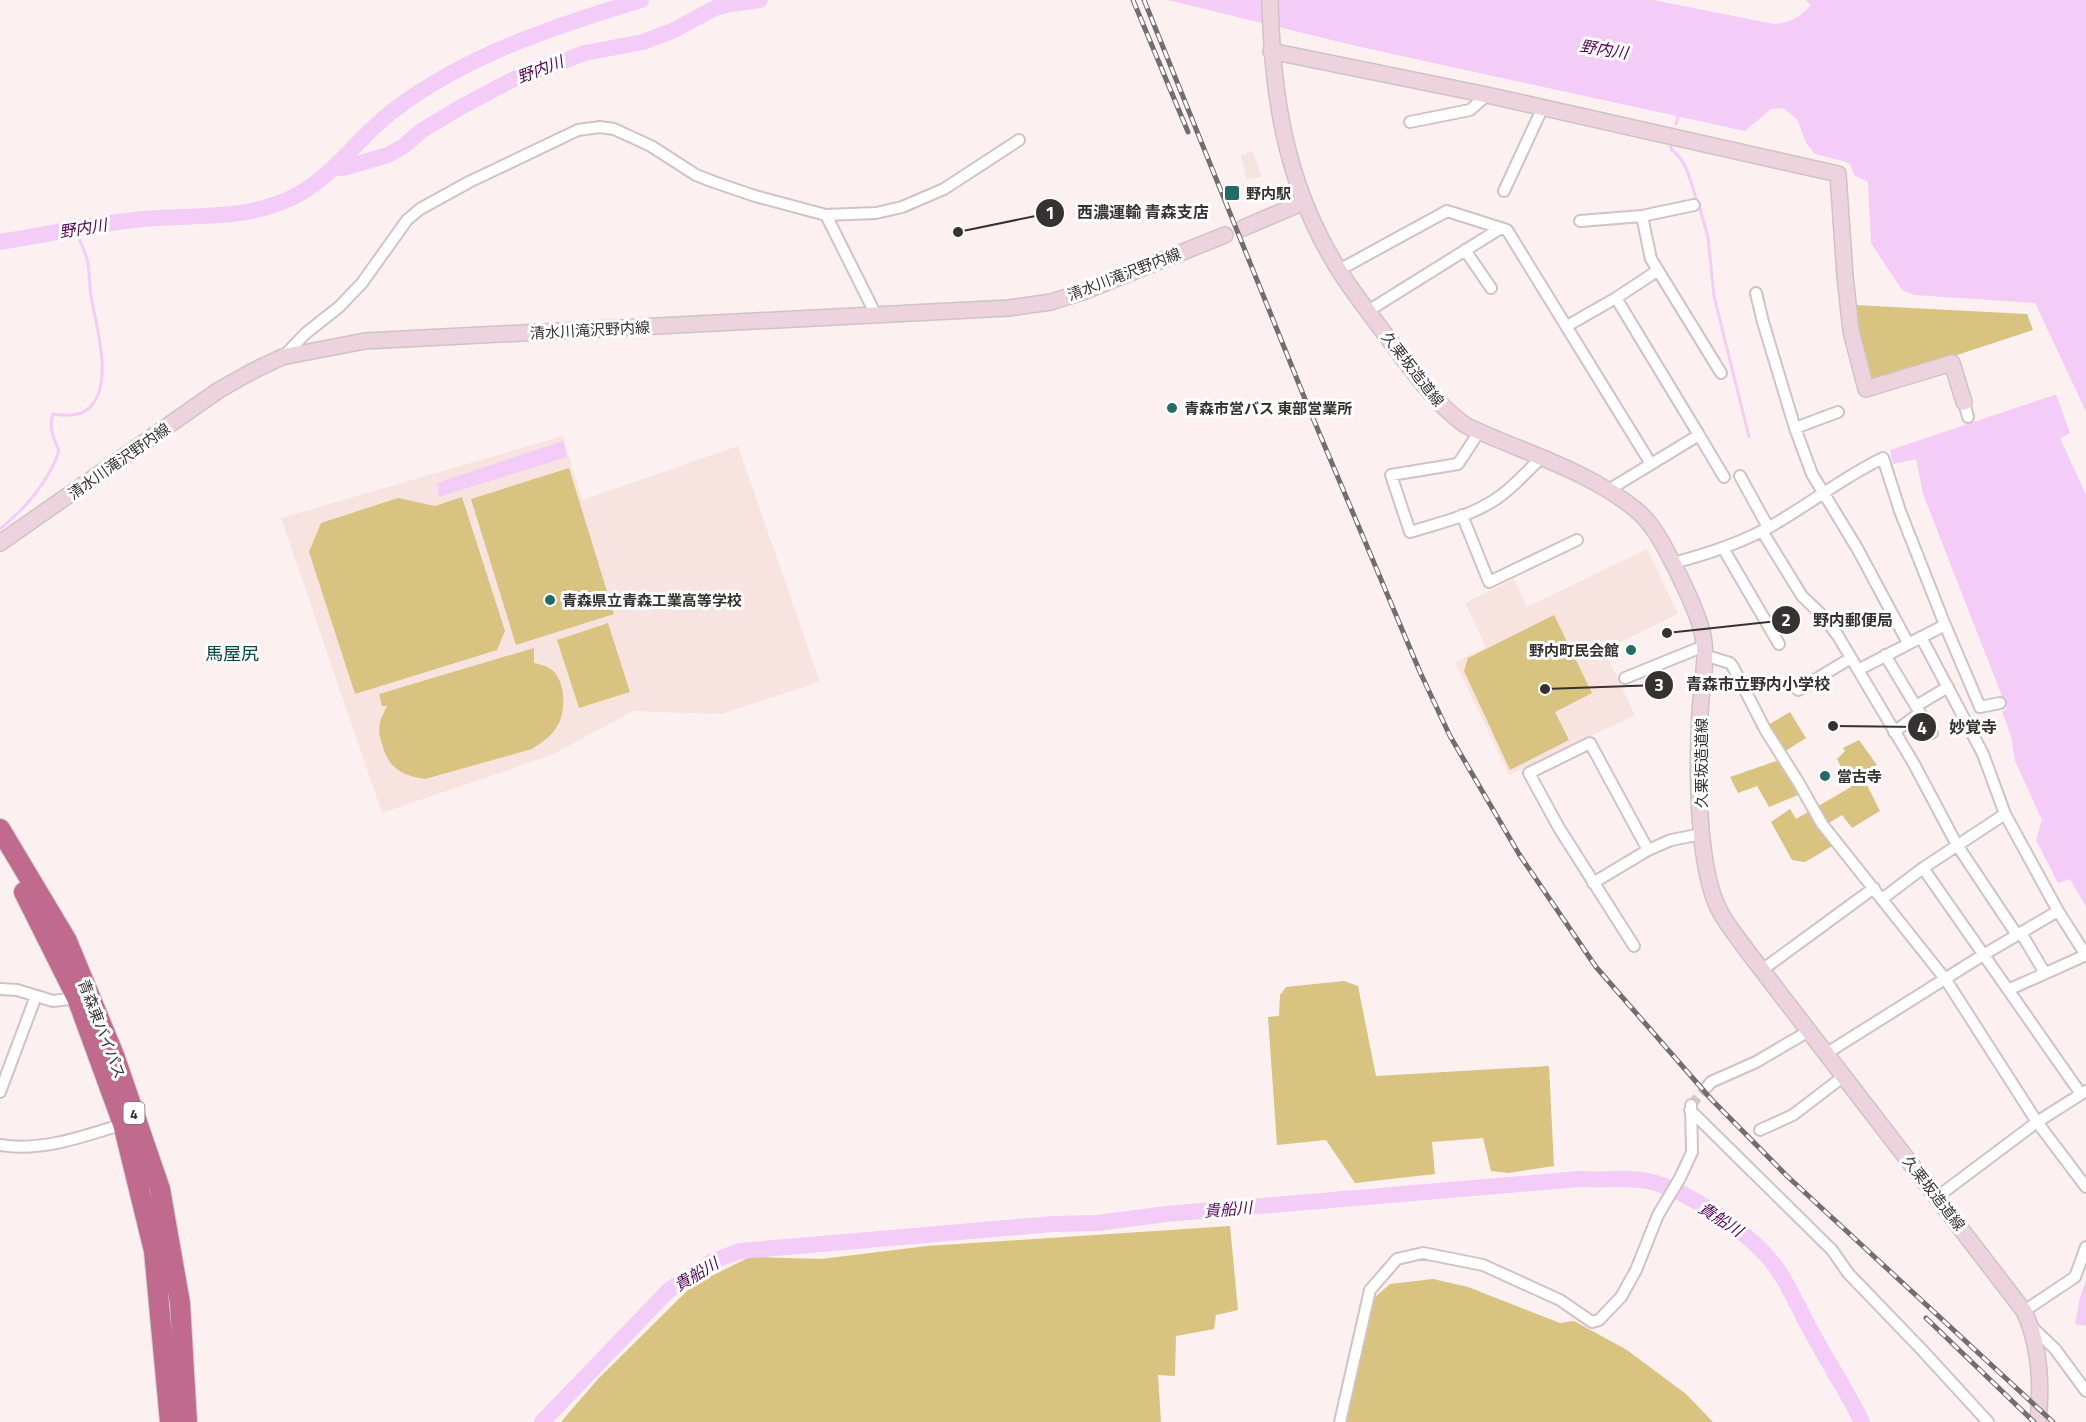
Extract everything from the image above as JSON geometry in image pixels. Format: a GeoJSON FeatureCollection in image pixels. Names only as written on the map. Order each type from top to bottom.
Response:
{"type":"FeatureCollection","features":[{"type":"Feature","properties":{"kind":"highway","name":"青森東バイパス"},"geometry":{"type":"LineString","coordinates":[[0,829],[67,941],[114,1055],[160,1189],[180,1303],[187,1422]]}},
{"type":"Feature","properties":{"kind":"highway","name":"青森東バイパス"},"geometry":{"type":"LineString","coordinates":[[0,855],[20,885],[77,998],[123,1124],[154,1251],[170,1422]]}},
{"type":"Feature","properties":{"kind":"main road","name":"久栗坂造道線"},"geometry":{"type":"LineString","coordinates":[[1270,0],[1271,44],[1277,101],[1304,202],[1339,270],[1368,311],[1427,390],[1450,414],[1479,432],[1574,471],[1610,492],[1643,517],[1656,532],[1673,563],[1703,635],[1700,714],[1702,834],[1714,898],[1729,926],[1762,970],[2024,1311],[2031,1327],[2039,1361],[2038,1422]]}},
{"type":"Feature","properties":{"kind":"main road"},"geometry":{"type":"LineString","coordinates":[[1271,44],[1838,174],[1851,331],[1866,389],[1952,363],[1966,410]]}},
{"type":"Feature","properties":{"kind":"main road"},"geometry":{"type":"LineString","coordinates":[[1243,228],[1304,202]]}},
{"type":"Feature","properties":{"kind":"main road","name":"清水川滝沢野内線"},"geometry":{"type":"LineString","coordinates":[[0,543],[219,390],[282,357],[365,340],[1009,308],[1051,302],[1083,292],[1225,235]]}},
{"type":"Feature","properties":{"kind":"street"},"geometry":{"type":"LineString","coordinates":[[1410,122],[1470,110],[1487,95]]}},
{"type":"Feature","properties":{"kind":"street"},"geometry":{"type":"LineString","coordinates":[[1504,191],[1543,108]]}},
{"type":"Feature","properties":{"kind":"street"},"geometry":{"type":"LineString","coordinates":[[282,357],[306,333],[339,307],[362,283],[407,220],[420,209],[469,182],[578,130],[600,127],[614,129],[651,146],[696,174],[714,182],[755,196],[826,215],[876,213],[902,207],[944,189],[1018,140]]}},
{"type":"Feature","properties":{"kind":"street"},"geometry":{"type":"LineString","coordinates":[[1580,221],[1642,216],[1694,205]]}},
{"type":"Feature","properties":{"kind":"street"},"geometry":{"type":"LineString","coordinates":[[1339,270],[1447,211],[1507,230],[1651,464]]}},
{"type":"Feature","properties":{"kind":"street"},"geometry":{"type":"LineString","coordinates":[[826,215],[875,313]]}},
{"type":"Feature","properties":{"kind":"street"},"geometry":{"type":"LineString","coordinates":[[1642,216],[1651,259],[1657,271],[1721,373]]}},
{"type":"Feature","properties":{"kind":"street"},"geometry":{"type":"LineString","coordinates":[[1368,311],[1501,228]]}},
{"type":"Feature","properties":{"kind":"street"},"geometry":{"type":"LineString","coordinates":[[1465,250],[1491,288]]}},
{"type":"Feature","properties":{"kind":"street"},"geometry":{"type":"LineString","coordinates":[[1567,326],[1657,271]]}},
{"type":"Feature","properties":{"kind":"street"},"geometry":{"type":"LineString","coordinates":[[1756,293],[1795,428],[1812,474],[1857,548],[1908,643]]}},
{"type":"Feature","properties":{"kind":"street"},"geometry":{"type":"LineString","coordinates":[[1616,298],[1724,477]]}},
{"type":"Feature","properties":{"kind":"street"},"geometry":{"type":"LineString","coordinates":[[1795,428],[1838,412]]}},
{"type":"Feature","properties":{"kind":"street"},"geometry":{"type":"LineString","coordinates":[[1479,432],[1458,464],[1391,475],[1410,532],[1462,515],[1498,498],[1541,458]]}},
{"type":"Feature","properties":{"kind":"street"},"geometry":{"type":"LineString","coordinates":[[1610,492],[1615,486],[1699,435]]}},
{"type":"Feature","properties":{"kind":"street"},"geometry":{"type":"LineString","coordinates":[[1673,563],[1723,548],[1765,529],[1860,469],[1883,458],[1900,511],[1980,707],[2000,703]]}},
{"type":"Feature","properties":{"kind":"street"},"geometry":{"type":"LineString","coordinates":[[1740,476],[1765,529],[1802,596],[1822,615],[1838,636],[1914,764],[1957,845],[2045,973]]}},
{"type":"Feature","properties":{"kind":"street"},"geometry":{"type":"LineString","coordinates":[[1462,515],[1489,582],[1577,540]]}},
{"type":"Feature","properties":{"kind":"street"},"geometry":{"type":"LineString","coordinates":[[1723,548],[1779,644]]}},
{"type":"Feature","properties":{"kind":"street"},"geometry":{"type":"LineString","coordinates":[[1858,670],[1945,625]]}},
{"type":"Feature","properties":{"kind":"street"},"geometry":{"type":"LineString","coordinates":[[1921,637],[1983,754],[2005,814],[2058,911],[2086,955],[2008,990]]}},
{"type":"Feature","properties":{"kind":"street"},"geometry":{"type":"LineString","coordinates":[[1625,678],[1704,650],[1730,663],[1766,731],[1822,824],[1946,980],[2037,1122],[2086,1187]]}},
{"type":"Feature","properties":{"kind":"street"},"geometry":{"type":"LineString","coordinates":[[1885,655],[1932,733]]}},
{"type":"Feature","properties":{"kind":"street"},"geometry":{"type":"LineString","coordinates":[[1798,690],[1851,658]]}},
{"type":"Feature","properties":{"kind":"street"},"geometry":{"type":"LineString","coordinates":[[1894,732],[1948,687]]}},
{"type":"Feature","properties":{"kind":"street"},"geometry":{"type":"LineString","coordinates":[[1634,946],[1558,828],[1528,773],[1590,742],[1648,850]]}},
{"type":"Feature","properties":{"kind":"street"},"geometry":{"type":"LineString","coordinates":[[1882,898],[2005,814]]}},
{"type":"Feature","properties":{"kind":"street"},"geometry":{"type":"LineString","coordinates":[[1593,883],[1648,850],[1671,840],[1702,834]]}},
{"type":"Feature","properties":{"kind":"street"},"geometry":{"type":"LineString","coordinates":[[1923,868],[2083,1092],[2037,1122],[1937,1197]]}},
{"type":"Feature","properties":{"kind":"street"},"geometry":{"type":"LineString","coordinates":[[1762,970],[1874,888]]}},
{"type":"Feature","properties":{"kind":"street"},"geometry":{"type":"LineString","coordinates":[[1827,1053],[2058,911]]}},
{"type":"Feature","properties":{"kind":"street"},"geometry":{"type":"LineString","coordinates":[[0,988],[17,990],[53,1001],[77,998]]}},
{"type":"Feature","properties":{"kind":"street"},"geometry":{"type":"LineString","coordinates":[[0,1092],[36,996]]}},
{"type":"Feature","properties":{"kind":"street"},"geometry":{"type":"LineString","coordinates":[[1707,1087],[1711,1082],[1756,1062],[1809,1030]]}},
{"type":"Feature","properties":{"kind":"street"},"geometry":{"type":"LineString","coordinates":[[1760,1130],[1793,1115],[1844,1076]]}},
{"type":"Feature","properties":{"kind":"street"},"geometry":{"type":"LineString","coordinates":[[1340,1422],[1371,1290],[1397,1259],[1423,1253],[1483,1265],[1560,1300],[1592,1322],[1599,1320],[1621,1297],[1636,1270],[1658,1215],[1692,1152],[1691,1108],[1832,1250],[1848,1273],[1988,1422]]}},
{"type":"Feature","properties":{"kind":"street"},"geometry":{"type":"LineString","coordinates":[[0,1145],[21,1147],[44,1144],[83,1136],[123,1124]]}},
{"type":"Feature","properties":{"kind":"street"},"geometry":{"type":"LineString","coordinates":[[2024,1311],[2075,1277],[2086,1247]]}},
{"type":"Feature","properties":{"kind":"street"},"geometry":{"type":"LineString","coordinates":[[2031,1327],[2055,1349],[2086,1391]]}},
{"type":"Feature","properties":{"kind":"shaded area"},"geometry":{"type":"Polygon","coordinates":[[[1253,151],[1262,177],[1247,180],[1241,155],[1253,151]]]}},
{"type":"Feature","properties":{"kind":"shaded area"},"geometry":{"type":"Polygon","coordinates":[[[1854,305],[2027,314],[2033,330],[1875,382],[1869,379],[1854,321],[1854,305]]]}},
{"type":"Feature","properties":{"kind":"shaded area","name":"青森県立青森工業高等学校"},"geometry":{"type":"Polygon","coordinates":[[[563,436],[582,500],[738,446],[820,682],[721,714],[633,711],[552,755],[382,813],[281,518],[563,436]]]}},
{"type":"Feature","properties":{"kind":"shaded area"},"geometry":{"type":"Polygon","coordinates":[[[569,468],[614,614],[516,645],[471,499],[569,468]]]}},
{"type":"Feature","properties":{"kind":"shaded area"},"geometry":{"type":"Polygon","coordinates":[[[462,497],[505,631],[497,650],[355,694],[309,552],[321,523],[398,498],[435,506],[462,497]]]}},
{"type":"Feature","properties":{"kind":"shaded area"},"geometry":{"type":"Polygon","coordinates":[[[1647,549],[1678,614],[1604,650],[1635,715],[1509,775],[1455,662],[1486,647],[1465,603],[1514,579],[1527,607],[1647,549]]]}},
{"type":"Feature","properties":{"kind":"shaded area"},"geometry":{"type":"Polygon","coordinates":[[[1554,615],[1592,693],[1555,712],[1569,740],[1510,770],[1464,671],[1468,658],[1554,615]]]}},
{"type":"Feature","properties":{"kind":"shaded area"},"geometry":{"type":"Polygon","coordinates":[[[608,623],[630,692],[579,708],[557,640],[608,623]]]}},
{"type":"Feature","properties":{"kind":"shaded area"},"geometry":{"type":"Polygon","coordinates":[[[534,648],[534,663],[552,670],[560,681],[563,695],[563,710],[559,723],[544,741],[532,749],[425,779],[410,776],[393,766],[386,755],[379,733],[387,706],[382,706],[379,694],[534,648]]]}},
{"type":"Feature","properties":{"kind":"shaded area"},"geometry":{"type":"Polygon","coordinates":[[[1790,712],[1806,738],[1784,752],[1768,725],[1790,712]]]}},
{"type":"Feature","properties":{"kind":"shaded area"},"geometry":{"type":"Polygon","coordinates":[[[1859,740],[1877,765],[1862,775],[1880,811],[1852,828],[1842,815],[1822,827],[1834,845],[1805,862],[1792,860],[1771,822],[1790,809],[1796,819],[1851,787],[1837,759],[1845,751],[1843,748],[1859,740]]]}},
{"type":"Feature","properties":{"kind":"shaded area"},"geometry":{"type":"Polygon","coordinates":[[[1779,760],[1798,795],[1769,807],[1757,786],[1738,793],[1730,777],[1779,760]]]}},
{"type":"Feature","properties":{"kind":"shaded area"},"geometry":{"type":"Polygon","coordinates":[[[1344,981],[1358,986],[1376,1076],[1549,1066],[1554,1166],[1508,1173],[1491,1171],[1483,1138],[1432,1142],[1435,1174],[1355,1183],[1326,1140],[1277,1145],[1268,1017],[1279,1016],[1280,995],[1286,987],[1344,981]]]}},
{"type":"Feature","properties":{"kind":"shaded area"},"geometry":{"type":"Polygon","coordinates":[[[1230,1226],[1238,1310],[1216,1315],[1214,1329],[1176,1336],[1175,1376],[1158,1375],[1161,1422],[561,1422],[598,1379],[693,1285],[750,1257],[821,1259],[927,1246],[1230,1226]]]}},
{"type":"Feature","properties":{"kind":"shaded area"},"geometry":{"type":"Polygon","coordinates":[[[1433,1279],[1468,1287],[1560,1323],[1574,1321],[1627,1350],[1686,1394],[1713,1422],[1344,1422],[1364,1325],[1374,1298],[1390,1284],[1433,1279]]]}},
{"type":"Feature","properties":{"kind":"water"},"geometry":{"type":"Polygon","coordinates":[[[1168,0],[1653,0],[1774,24],[1790,21],[1799,16],[1811,5],[1805,0],[2086,0],[2086,907],[2070,879],[2058,883],[2036,840],[2042,820],[2015,761],[2011,736],[2002,711],[2007,709],[1923,494],[1916,459],[1893,464],[1890,450],[2075,388],[2035,303],[1914,295],[1902,290],[1871,243],[1868,182],[1854,175],[1850,164],[1815,154],[1806,143],[1797,119],[1783,108],[1771,109],[1745,131],[1356,46],[1168,0]]]}},
{"type":"Feature","properties":{"kind":"water"},"geometry":{"type":"Polygon","coordinates":[[[563,441],[567,457],[439,497],[437,483],[563,441]]]}},
{"type":"Feature","properties":{"kind":"water"},"geometry":{"type":"Polygon","coordinates":[[[2086,1280],[2086,1326],[2075,1324],[2086,1280]]]}},
{"type":"Feature","properties":{"kind":"pier"},"geometry":{"type":"Polygon","coordinates":[[[2075,388],[2086,412],[2086,495],[2060,438],[2070,433],[2056,394],[2075,388]]]}},
{"type":"Feature","properties":{"kind":"waterway","name":"野内川"},"geometry":{"type":"LineString","coordinates":[[0,242],[125,221],[237,213],[273,205],[306,190],[332,169],[394,110],[451,73],[512,44],[576,20],[641,0]]}},
{"type":"Feature","properties":{"kind":"waterway","name":"野内川"},"geometry":{"type":"LineString","coordinates":[[334,167],[343,168],[388,155],[404,146],[421,131],[512,80],[585,53],[643,42],[672,31],[715,8],[760,0]]}},
{"type":"Feature","properties":{"kind":"waterway"},"geometry":{"type":"LineString","coordinates":[[1676,124],[1679,114]]}},
{"type":"Feature","properties":{"kind":"waterway"},"geometry":{"type":"LineString","coordinates":[[1671,145],[1671,149],[1684,165],[1696,198]]}},
{"type":"Feature","properties":{"kind":"waterway"},"geometry":{"type":"LineString","coordinates":[[1700,209],[1708,237],[1714,296],[1749,437]]}},
{"type":"Feature","properties":{"kind":"waterway"},"geometry":{"type":"LineString","coordinates":[[0,529],[35,494],[55,462],[59,451],[51,428],[53,414],[69,415],[84,412],[92,405],[98,394],[102,367],[99,337],[91,296],[89,268],[75,229]]}},
{"type":"Feature","properties":{"kind":"waterway","name":"貴船川"},"geometry":{"type":"LineString","coordinates":[[542,1422],[669,1290],[713,1261],[740,1251],[1052,1224],[1098,1223],[1166,1214],[1579,1179],[1625,1179],[1652,1182],[1703,1205],[1754,1243],[1778,1270],[1788,1286],[1862,1422]]}},
{"type":"Feature","properties":{"kind":"tunnel"},"geometry":{"type":"LineString","coordinates":[[1691,1105],[1707,1087]]}},
{"type":"Feature","properties":{"kind":"railway"},"geometry":{"type":"LineString","coordinates":[[1133,0],[1188,132]]}},
{"type":"Feature","properties":{"kind":"railway"},"geometry":{"type":"LineString","coordinates":[[1144,0],[1307,404],[1420,672],[1450,736],[1519,854],[1596,967],[1711,1099],[1787,1176],[2053,1422]]}},
{"type":"Feature","properties":{"kind":"railway"},"geometry":{"type":"LineString","coordinates":[[1926,1318],[2034,1422]]}},
{"type":"Feature","properties":{"kind":"place","name":"野内駅"},"geometry":{"type":"Point","coordinates":[1232,193]}},
{"type":"Feature","properties":{"kind":"place","name":"西濃運輸 青森支店"},"geometry":{"type":"Point","coordinates":[958,232]}},
{"type":"Feature","properties":{"kind":"place","name":"青森市営バス 東部営業所"},"geometry":{"type":"Point","coordinates":[1172,408]}},
{"type":"Feature","properties":{"kind":"place","name":"青森県立青森工業高等学校"},"geometry":{"type":"Point","coordinates":[550,600]}},
{"type":"Feature","properties":{"kind":"place","name":"野内郵便局"},"geometry":{"type":"Point","coordinates":[1667,633]}},
{"type":"Feature","properties":{"kind":"place","name":"野内町民会館"},"geometry":{"type":"Point","coordinates":[1631,650]}},
{"type":"Feature","properties":{"kind":"place","name":"青森市立野内小学校"},"geometry":{"type":"Point","coordinates":[1545,689]}},
{"type":"Feature","properties":{"kind":"place","name":"妙覚寺"},"geometry":{"type":"Point","coordinates":[1833,726]}},
{"type":"Feature","properties":{"kind":"place","name":"當古寺"},"geometry":{"type":"Point","coordinates":[1825,776]}},
{"type":"Feature","properties":{"kind":"district","name":"馬屋尻"},"geometry":{"type":"Point","coordinates":[232,653]}}]}
